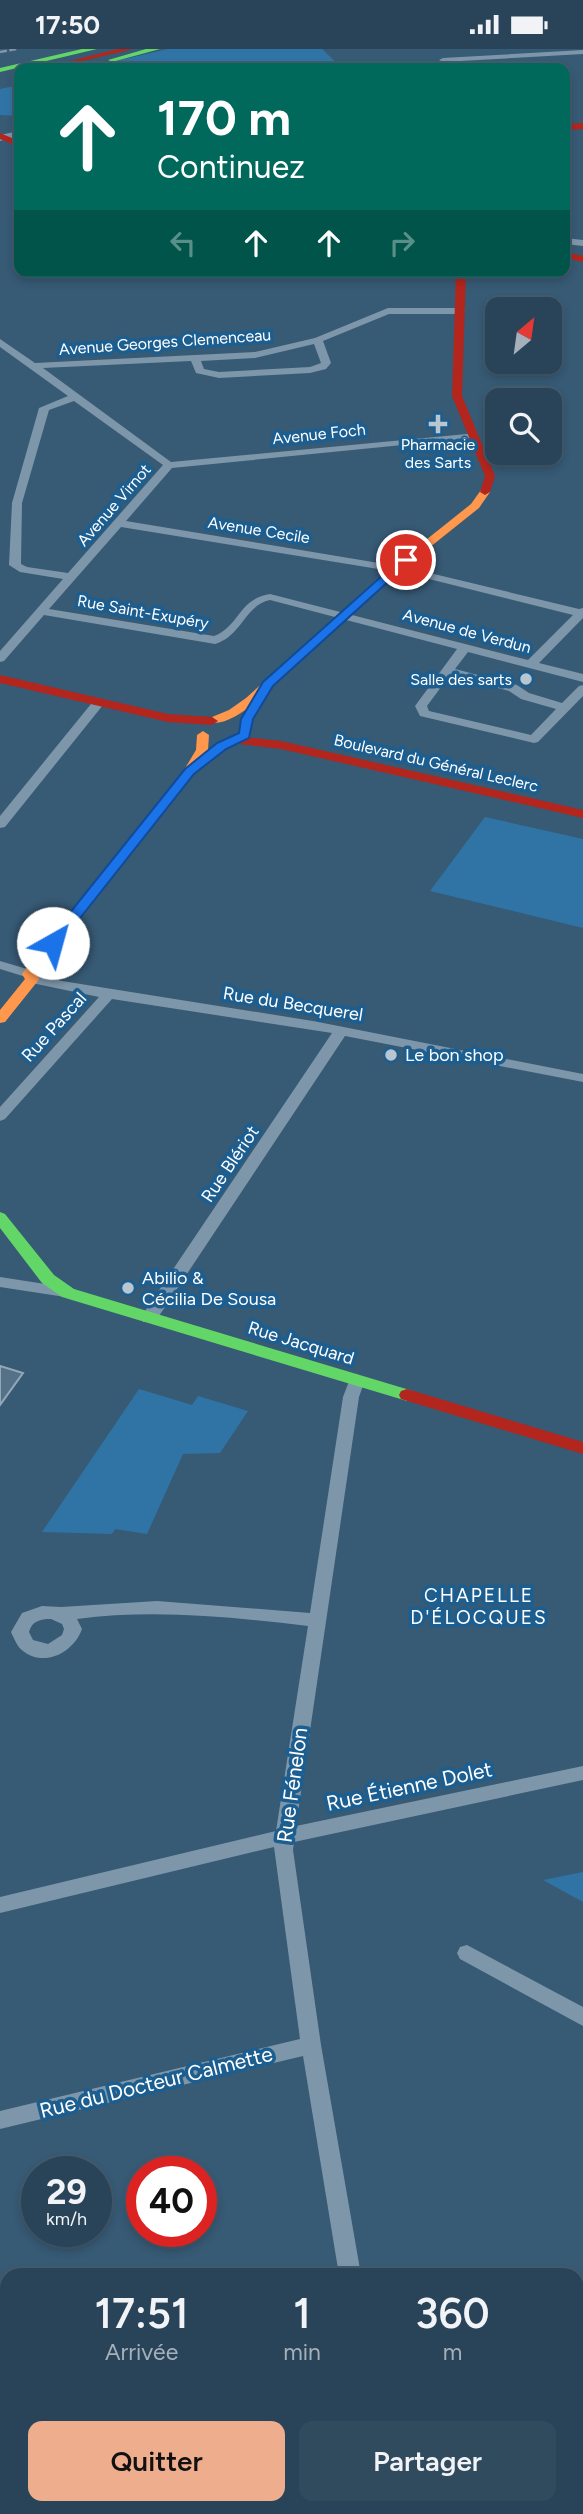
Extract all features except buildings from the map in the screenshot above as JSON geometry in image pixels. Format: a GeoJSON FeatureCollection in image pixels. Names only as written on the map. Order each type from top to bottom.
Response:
{"type":"FeatureCollection","features":[{"type":"Feature","properties":{"kind":"main road"},"geometry":{"type":"LineString","coordinates":[[0,62],[61,49]]}},
{"type":"Feature","properties":{"kind":"main road"},"geometry":{"type":"LineString","coordinates":[[31,63],[93,49]]}},
{"type":"Feature","properties":{"kind":"main road"},"geometry":{"type":"LineString","coordinates":[[66,63],[129,49]]}},
{"type":"Feature","properties":{"kind":"main road"},"geometry":{"type":"LineString","coordinates":[[98,63],[156,49]]}},
{"type":"Feature","properties":{"kind":"main road"},"geometry":{"type":"LineString","coordinates":[[190,772],[212,752],[237,710],[396,568],[472,510],[482,498],[490,476],[457,396],[461,277]]}},
{"type":"Feature","properties":{"kind":"main road","name":"Boulevard du Général Leclerc"},"geometry":{"type":"LineString","coordinates":[[0,679],[223,733],[583,814]]}},
{"type":"Feature","properties":{"kind":"main road"},"geometry":{"type":"LineString","coordinates":[[0,1019],[190,772],[202,750],[251,711],[268,684]]}},
{"type":"Feature","properties":{"kind":"main road","name":"Rue Jacquard"},"geometry":{"type":"LineString","coordinates":[[0,1217],[48,1279],[68,1293],[583,1448]]}},
{"type":"Feature","properties":{"kind":"street"},"geometry":{"type":"LineString","coordinates":[[496,49],[508,63]]}},
{"type":"Feature","properties":{"kind":"street"},"geometry":{"type":"LineString","coordinates":[[443,60],[583,52]]}},
{"type":"Feature","properties":{"kind":"street","name":"Avenue Georges Clemenceau"},"geometry":{"type":"LineString","coordinates":[[33,366],[265,353],[318,340],[388,311],[460,311]]}},
{"type":"Feature","properties":{"kind":"street"},"geometry":{"type":"LineString","coordinates":[[195,358],[200,371],[219,375],[310,370],[326,363],[318,340]]}},
{"type":"Feature","properties":{"kind":"street","name":"Avenue Virnot"},"geometry":{"type":"LineString","coordinates":[[0,342],[169,465],[0,658]]}},
{"type":"Feature","properties":{"kind":"street"},"geometry":{"type":"LineString","coordinates":[[72,577],[15,565],[16,512],[44,408],[49,404],[76,397]]}},
{"type":"Feature","properties":{"kind":"street","name":"Avenue Foch"},"geometry":{"type":"LineString","coordinates":[[169,465],[473,435]]}},
{"type":"Feature","properties":{"kind":"street","name":"Avenue Cecile"},"geometry":{"type":"LineString","coordinates":[[118,523],[396,568],[582,612]]}},
{"type":"Feature","properties":{"kind":"street","name":"Rue Saint-Exupéry"},"geometry":{"type":"LineString","coordinates":[[43,611],[215,640],[226,637],[260,597],[272,597],[343,615]]}},
{"type":"Feature","properties":{"kind":"street"},"geometry":{"type":"LineString","coordinates":[[531,664],[582,612]]}},
{"type":"Feature","properties":{"kind":"street","name":"Avenue de Verdun"},"geometry":{"type":"LineString","coordinates":[[343,615],[583,678]]}},
{"type":"Feature","properties":{"kind":"street"},"geometry":{"type":"LineString","coordinates":[[464,647],[421,706],[425,713],[529,740],[537,738],[583,689]]}},
{"type":"Feature","properties":{"kind":"street"},"geometry":{"type":"LineString","coordinates":[[448,671],[513,688],[525,696],[565,708]]}},
{"type":"Feature","properties":{"kind":"street"},"geometry":{"type":"LineString","coordinates":[[0,824],[99,702]]}},
{"type":"Feature","properties":{"kind":"street","name":"Rue du Becquerel"},"geometry":{"type":"LineString","coordinates":[[0,965],[31,976],[109,994],[341,1031],[583,1078]]}},
{"type":"Feature","properties":{"kind":"street","name":"Rue Pascal"},"geometry":{"type":"LineString","coordinates":[[0,1116],[109,994]]}},
{"type":"Feature","properties":{"kind":"street","name":"Rue Blériot"},"geometry":{"type":"LineString","coordinates":[[149,1318],[341,1031]]}},
{"type":"Feature","properties":{"kind":"street"},"geometry":{"type":"LineString","coordinates":[[0,1282],[68,1293]]}},
{"type":"Feature","properties":{"kind":"street","name":"Rue Fénelon"},"geometry":{"type":"LineString","coordinates":[[348,2268],[285,1876],[284,1838],[351,1397],[357,1380]]}},
{"type":"Feature","properties":{"kind":"street"},"geometry":{"type":"LineString","coordinates":[[61,1614],[92,1609],[212,1609],[317,1621]]}},
{"type":"Feature","properties":{"kind":"street","name":"Rue Étienne Dolet"},"geometry":{"type":"LineString","coordinates":[[0,1905],[284,1838],[583,1773]]}},
{"type":"Feature","properties":{"kind":"street"},"geometry":{"type":"LineString","coordinates":[[467,1953],[583,2017]]}},
{"type":"Feature","properties":{"kind":"street","name":"Rue du Docteur Calmette"},"geometry":{"type":"LineString","coordinates":[[0,2120],[311,2045]]}},
{"type":"Feature","properties":{"kind":"shaded area"},"geometry":{"type":"Polygon","coordinates":[[[168,49],[322,49],[337,63],[108,63],[168,49]]]}},
{"type":"Feature","properties":{"kind":"shaded area"},"geometry":{"type":"Polygon","coordinates":[[[14,86],[14,116],[0,115],[0,89],[14,86]]]}},
{"type":"Feature","properties":{"kind":"shaded area"},"geometry":{"type":"Polygon","coordinates":[[[485,817],[583,839],[583,928],[430,891],[485,817]]]}},
{"type":"Feature","properties":{"kind":"shaded area"},"geometry":{"type":"Polygon","coordinates":[[[139,1389],[192,1405],[198,1396],[248,1411],[220,1453],[183,1454],[147,1534],[115,1529],[112,1534],[42,1532],[139,1389]]]}},
{"type":"Feature","properties":{"kind":"shaded area"},"geometry":{"type":"Polygon","coordinates":[[[583,1872],[583,1902],[543,1880],[583,1872]]]}},
{"type":"Feature","properties":{"kind":"railway"},"geometry":{"type":"LineString","coordinates":[[0,52],[17,49]]}},
{"type":"Feature","properties":{"kind":"traffic: fast"},"geometry":{"type":"LineString","coordinates":[[31,63],[93,49]]}},
{"type":"Feature","properties":{"kind":"traffic: fast"},"geometry":{"type":"LineString","coordinates":[[112,60],[156,49]]}},
{"type":"Feature","properties":{"kind":"traffic: fast"},"geometry":{"type":"LineString","coordinates":[[0,70],[14,67]]}},
{"type":"Feature","properties":{"kind":"traffic: fast"},"geometry":{"type":"LineString","coordinates":[[0,1217],[48,1279],[68,1293],[407,1395]]}},
{"type":"Feature","properties":{"kind":"traffic: slow"},"geometry":{"type":"LineString","coordinates":[[216,720],[233,713],[250,701],[386,577],[475,506],[485,492]]}},
{"type":"Feature","properties":{"kind":"traffic: slow"},"geometry":{"type":"LineString","coordinates":[[0,1019],[32,979],[29,974],[37,963],[190,771],[202,750],[203,735]]}},
{"type":"Feature","properties":{"kind":"traffic: jam"},"geometry":{"type":"LineString","coordinates":[[74,61],[129,49]]}},
{"type":"Feature","properties":{"kind":"traffic: jam"},"geometry":{"type":"LineString","coordinates":[[0,123],[4,125]]}},
{"type":"Feature","properties":{"kind":"traffic: jam"},"geometry":{"type":"LineString","coordinates":[[570,127],[583,126]]}},
{"type":"Feature","properties":{"kind":"traffic: jam"},"geometry":{"type":"LineString","coordinates":[[0,136],[14,142]]}},
{"type":"Feature","properties":{"kind":"traffic: jam"},"geometry":{"type":"LineString","coordinates":[[570,256],[583,259]]}},
{"type":"Feature","properties":{"kind":"traffic: jam"},"geometry":{"type":"LineString","coordinates":[[461,277],[457,396],[490,476],[485,492]]}},
{"type":"Feature","properties":{"kind":"traffic: jam"},"geometry":{"type":"LineString","coordinates":[[0,679],[168,718],[212,721]]}},
{"type":"Feature","properties":{"kind":"traffic: jam"},"geometry":{"type":"LineString","coordinates":[[236,740],[281,745],[583,814]]}},
{"type":"Feature","properties":{"kind":"traffic: jam"},"geometry":{"type":"LineString","coordinates":[[407,1395],[583,1448]]}},
{"type":"Feature","properties":{"kind":"place","name":"Pharmacie des Sarts"},"geometry":{"type":"Point","coordinates":[438,424]}},
{"type":"Feature","properties":{"kind":"place","name":"Salle des sarts"},"geometry":{"type":"Point","coordinates":[526,679]}},
{"type":"Feature","properties":{"kind":"place","name":"Le bon shop"},"geometry":{"type":"Point","coordinates":[391,1055]}},
{"type":"Feature","properties":{"kind":"place","name":"Abilio & Cécilia De Sousa"},"geometry":{"type":"Point","coordinates":[128,1288]}},
{"type":"Feature","properties":{"kind":"district","name":"CHAPELLE D'ÉLOCQUES"},"geometry":{"type":"Point","coordinates":[479,1606]}},
{"type":"Feature","properties":{"kind":"route"},"geometry":{"type":"LineString","coordinates":[[53,943],[190,772],[212,752],[245,735],[247,719],[268,684],[406,560]]}}]}
